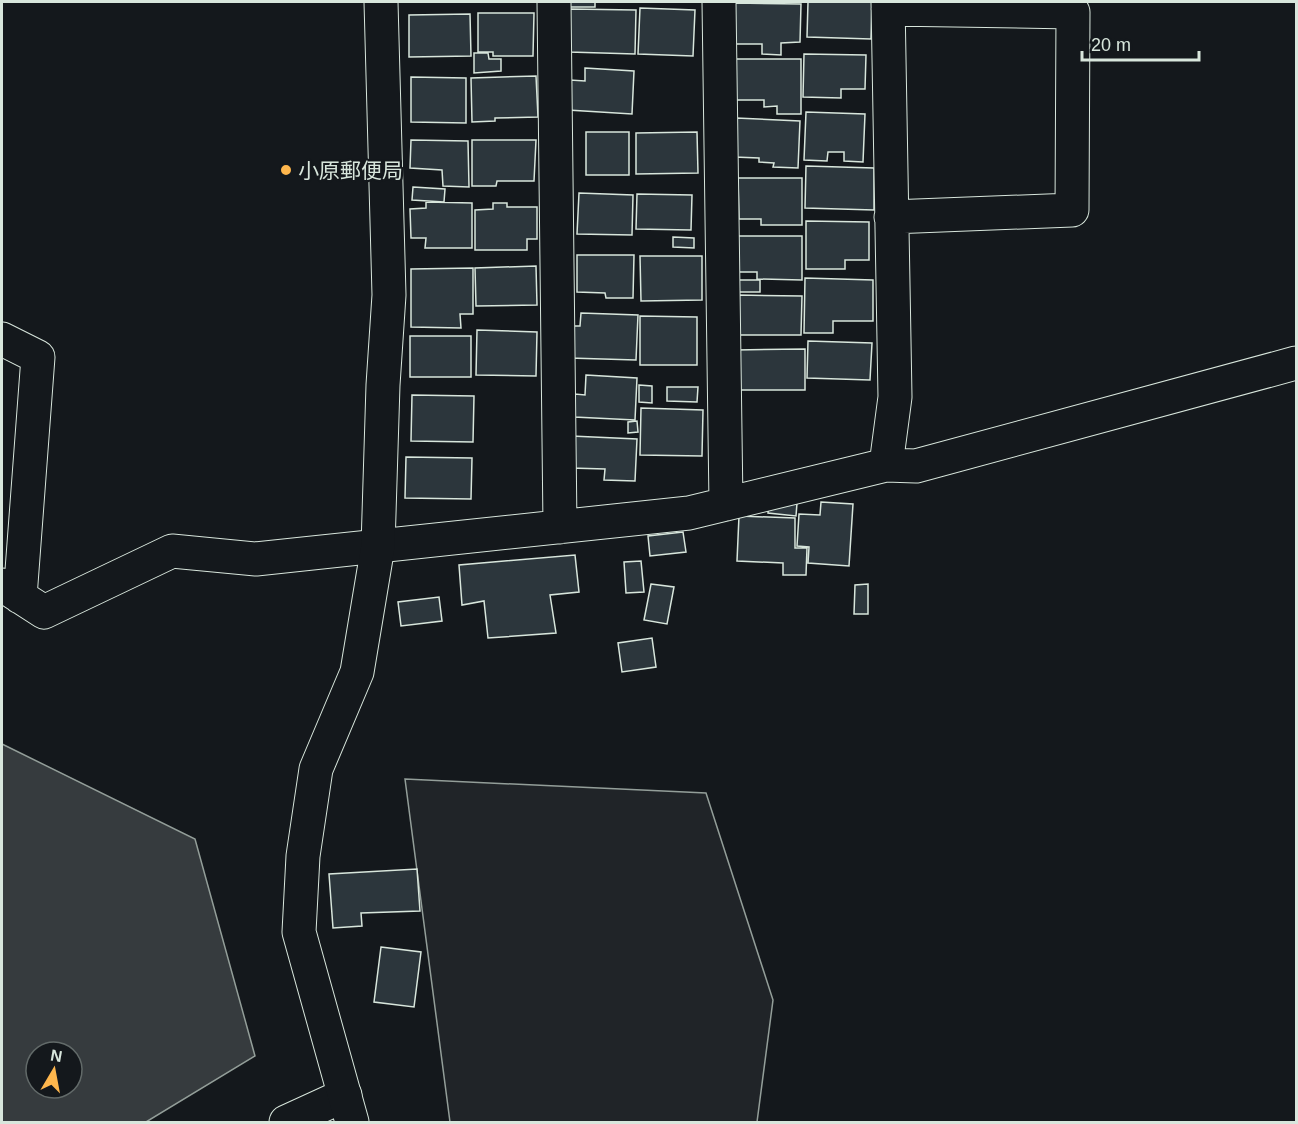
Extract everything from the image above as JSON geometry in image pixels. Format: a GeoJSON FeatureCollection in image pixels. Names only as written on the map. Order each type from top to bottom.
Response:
{"type":"FeatureCollection","features":[{"type":"Feature","properties":{"kind":"street"},"geometry":{"type":"LineString","coordinates":[[286,1122],[348,1109],[299,932],[303,856],[316,769],[357,672],[378,546],[383,385],[389,295],[381,2]]}},
{"type":"Feature","properties":{"kind":"street"},"geometry":{"type":"LineString","coordinates":[[554,2],[560,527]]}},
{"type":"Feature","properties":{"kind":"street"},"geometry":{"type":"LineString","coordinates":[[719,2],[726,504]]}},
{"type":"Feature","properties":{"kind":"street"},"geometry":{"type":"LineString","coordinates":[[886,465],[895,397],[891,217],[888,5],[1074,12],[1072,210],[891,217]]}},
{"type":"Feature","properties":{"kind":"street"},"geometry":{"type":"LineString","coordinates":[[2,339],[38,357],[10,591],[44,612],[172,551],[256,559],[689,513],[886,465],[916,466],[1296,363]]}},
{"type":"Feature","properties":{"kind":"shaded area"},"geometry":{"type":"Polygon","coordinates":[[[2,744],[195,839],[255,1056],[146,1122],[2,1122],[2,744]]]}},
{"type":"Feature","properties":{"kind":"shaded area"},"geometry":{"type":"Polygon","coordinates":[[[405,779],[706,793],[773,1000],[757,1122],[450,1122],[405,779]]]}},
{"type":"Feature","properties":{"kind":"building"},"geometry":{"type":"Polygon","coordinates":[[[570,2],[595,2],[595,7],[570,7],[570,2]]]}},
{"type":"Feature","properties":{"kind":"building"},"geometry":{"type":"Polygon","coordinates":[[[808,2],[872,2],[871,39],[807,37],[808,2]]]}},
{"type":"Feature","properties":{"kind":"building"},"geometry":{"type":"Polygon","coordinates":[[[734,3],[801,4],[800,42],[781,43],[781,55],[762,54],[762,44],[733,44],[734,3]]]}},
{"type":"Feature","properties":{"kind":"building"},"geometry":{"type":"Polygon","coordinates":[[[640,8],[695,10],[693,56],[638,54],[640,8]]]}},
{"type":"Feature","properties":{"kind":"building"},"geometry":{"type":"Polygon","coordinates":[[[570,9],[636,10],[635,54],[569,52],[570,9]]]}},
{"type":"Feature","properties":{"kind":"building"},"geometry":{"type":"Polygon","coordinates":[[[478,13],[534,13],[533,56],[493,56],[493,52],[478,52],[478,13]]]}},
{"type":"Feature","properties":{"kind":"building"},"geometry":{"type":"Polygon","coordinates":[[[470,14],[471,56],[409,57],[409,15],[470,14]]]}},
{"type":"Feature","properties":{"kind":"building"},"geometry":{"type":"Polygon","coordinates":[[[474,53],[488,53],[489,59],[501,59],[501,71],[474,73],[474,53]]]}},
{"type":"Feature","properties":{"kind":"building"},"geometry":{"type":"Polygon","coordinates":[[[804,54],[866,55],[865,89],[841,89],[841,98],[803,97],[804,54]]]}},
{"type":"Feature","properties":{"kind":"building"},"geometry":{"type":"Polygon","coordinates":[[[736,59],[801,59],[801,114],[777,114],[777,106],[764,107],[764,100],[736,100],[736,59]]]}},
{"type":"Feature","properties":{"kind":"building"},"geometry":{"type":"Polygon","coordinates":[[[585,68],[634,71],[632,114],[568,110],[570,80],[585,81],[585,68]]]}},
{"type":"Feature","properties":{"kind":"building"},"geometry":{"type":"Polygon","coordinates":[[[536,76],[538,117],[495,118],[495,121],[472,122],[471,78],[536,76]]]}},
{"type":"Feature","properties":{"kind":"building"},"geometry":{"type":"Polygon","coordinates":[[[411,77],[466,78],[466,123],[411,122],[411,77]]]}},
{"type":"Feature","properties":{"kind":"building"},"geometry":{"type":"Polygon","coordinates":[[[806,112],[865,114],[863,162],[844,161],[844,152],[828,152],[827,161],[804,160],[806,112]]]}},
{"type":"Feature","properties":{"kind":"building"},"geometry":{"type":"Polygon","coordinates":[[[736,118],[800,121],[798,168],[773,167],[774,163],[759,162],[759,158],[734,157],[736,118]]]}},
{"type":"Feature","properties":{"kind":"building"},"geometry":{"type":"Polygon","coordinates":[[[586,132],[629,132],[629,175],[586,175],[586,132]]]}},
{"type":"Feature","properties":{"kind":"building"},"geometry":{"type":"Polygon","coordinates":[[[697,132],[698,173],[636,174],[636,133],[697,132]]]}},
{"type":"Feature","properties":{"kind":"building"},"geometry":{"type":"Polygon","coordinates":[[[411,140],[468,141],[469,187],[443,186],[442,170],[410,168],[411,140]]]}},
{"type":"Feature","properties":{"kind":"building"},"geometry":{"type":"Polygon","coordinates":[[[472,140],[536,140],[534,181],[497,181],[496,186],[472,186],[472,140]]]}},
{"type":"Feature","properties":{"kind":"building"},"geometry":{"type":"Polygon","coordinates":[[[806,166],[874,168],[874,210],[805,208],[806,166]]]}},
{"type":"Feature","properties":{"kind":"building"},"geometry":{"type":"Polygon","coordinates":[[[738,178],[802,178],[802,225],[761,225],[761,219],[739,219],[738,178]]]}},
{"type":"Feature","properties":{"kind":"building"},"geometry":{"type":"Polygon","coordinates":[[[413,187],[445,189],[444,202],[412,200],[413,187]]]}},
{"type":"Feature","properties":{"kind":"building"},"geometry":{"type":"Polygon","coordinates":[[[579,193],[633,195],[632,235],[577,234],[579,193]]]}},
{"type":"Feature","properties":{"kind":"building"},"geometry":{"type":"Polygon","coordinates":[[[637,194],[692,195],[691,230],[636,229],[637,194]]]}},
{"type":"Feature","properties":{"kind":"building"},"geometry":{"type":"Polygon","coordinates":[[[426,202],[472,203],[472,248],[425,248],[426,238],[411,238],[410,209],[426,208],[426,202]]]}},
{"type":"Feature","properties":{"kind":"building"},"geometry":{"type":"Polygon","coordinates":[[[493,203],[507,203],[507,207],[537,207],[537,239],[527,239],[527,250],[475,250],[475,210],[493,209],[493,203]]]}},
{"type":"Feature","properties":{"kind":"building"},"geometry":{"type":"Polygon","coordinates":[[[806,221],[869,222],[869,260],[845,260],[845,269],[806,269],[806,221]]]}},
{"type":"Feature","properties":{"kind":"building"},"geometry":{"type":"Polygon","coordinates":[[[733,236],[802,236],[802,280],[757,279],[757,272],[733,272],[733,236]]]}},
{"type":"Feature","properties":{"kind":"building"},"geometry":{"type":"Polygon","coordinates":[[[673,237],[694,238],[694,248],[673,247],[673,237]]]}},
{"type":"Feature","properties":{"kind":"building"},"geometry":{"type":"Polygon","coordinates":[[[577,255],[634,255],[633,298],[606,298],[605,293],[577,292],[577,255]]]}},
{"type":"Feature","properties":{"kind":"building"},"geometry":{"type":"Polygon","coordinates":[[[640,256],[702,256],[702,300],[641,301],[640,256]]]}},
{"type":"Feature","properties":{"kind":"building"},"geometry":{"type":"Polygon","coordinates":[[[536,266],[537,305],[476,306],[475,268],[536,266]]]}},
{"type":"Feature","properties":{"kind":"building"},"geometry":{"type":"Polygon","coordinates":[[[473,268],[473,314],[460,314],[461,328],[411,327],[411,269],[473,268]]]}},
{"type":"Feature","properties":{"kind":"building"},"geometry":{"type":"Polygon","coordinates":[[[805,278],[873,280],[873,321],[833,321],[833,333],[804,333],[805,278]]]}},
{"type":"Feature","properties":{"kind":"building"},"geometry":{"type":"Polygon","coordinates":[[[737,280],[760,280],[760,292],[737,292],[737,280]]]}},
{"type":"Feature","properties":{"kind":"building"},"geometry":{"type":"Polygon","coordinates":[[[737,295],[802,296],[801,335],[737,335],[737,295]]]}},
{"type":"Feature","properties":{"kind":"building"},"geometry":{"type":"Polygon","coordinates":[[[581,313],[638,315],[636,360],[569,358],[570,326],[580,326],[581,313]]]}},
{"type":"Feature","properties":{"kind":"building"},"geometry":{"type":"Polygon","coordinates":[[[640,316],[697,317],[697,365],[640,365],[640,316]]]}},
{"type":"Feature","properties":{"kind":"building"},"geometry":{"type":"Polygon","coordinates":[[[477,330],[537,332],[536,376],[476,375],[477,330]]]}},
{"type":"Feature","properties":{"kind":"building"},"geometry":{"type":"Polygon","coordinates":[[[410,336],[471,336],[471,377],[410,377],[410,336]]]}},
{"type":"Feature","properties":{"kind":"building"},"geometry":{"type":"Polygon","coordinates":[[[808,341],[872,343],[870,380],[807,378],[808,341]]]}},
{"type":"Feature","properties":{"kind":"building"},"geometry":{"type":"Polygon","coordinates":[[[805,349],[805,390],[736,390],[736,350],[805,349]]]}},
{"type":"Feature","properties":{"kind":"building"},"geometry":{"type":"Polygon","coordinates":[[[586,375],[637,378],[635,420],[574,417],[575,394],[585,395],[586,375]]]}},
{"type":"Feature","properties":{"kind":"building"},"geometry":{"type":"Polygon","coordinates":[[[639,385],[652,386],[652,403],[639,402],[639,385]]]}},
{"type":"Feature","properties":{"kind":"building"},"geometry":{"type":"Polygon","coordinates":[[[667,387],[698,387],[697,402],[667,401],[667,387]]]}},
{"type":"Feature","properties":{"kind":"building"},"geometry":{"type":"Polygon","coordinates":[[[412,395],[474,396],[473,442],[411,441],[412,395]]]}},
{"type":"Feature","properties":{"kind":"building"},"geometry":{"type":"Polygon","coordinates":[[[641,408],[703,410],[702,456],[640,455],[641,408]]]}},
{"type":"Feature","properties":{"kind":"building"},"geometry":{"type":"Polygon","coordinates":[[[637,421],[638,432],[628,433],[628,422],[637,421]]]}},
{"type":"Feature","properties":{"kind":"building"},"geometry":{"type":"Polygon","coordinates":[[[571,436],[637,439],[635,481],[604,480],[605,469],[570,468],[571,436]]]}},
{"type":"Feature","properties":{"kind":"building"},"geometry":{"type":"Polygon","coordinates":[[[406,457],[472,458],[471,499],[405,498],[406,457]]]}},
{"type":"Feature","properties":{"kind":"building"},"geometry":{"type":"Polygon","coordinates":[[[769,502],[797,503],[796,516],[768,513],[769,502]]]}},
{"type":"Feature","properties":{"kind":"building"},"geometry":{"type":"Polygon","coordinates":[[[821,502],[853,504],[849,566],[808,563],[809,547],[797,546],[799,514],[820,515],[821,502]]]}},
{"type":"Feature","properties":{"kind":"building"},"geometry":{"type":"Polygon","coordinates":[[[739,516],[795,518],[795,548],[807,548],[806,575],[783,575],[783,563],[737,561],[739,516]]]}},
{"type":"Feature","properties":{"kind":"building"},"geometry":{"type":"Polygon","coordinates":[[[683,532],[686,552],[650,556],[648,536],[683,532]]]}},
{"type":"Feature","properties":{"kind":"building"},"geometry":{"type":"Polygon","coordinates":[[[575,555],[579,592],[550,595],[556,633],[488,638],[484,601],[462,605],[459,565],[575,555]]]}},
{"type":"Feature","properties":{"kind":"building"},"geometry":{"type":"Polygon","coordinates":[[[641,561],[644,592],[626,593],[624,562],[641,561]]]}},
{"type":"Feature","properties":{"kind":"building"},"geometry":{"type":"Polygon","coordinates":[[[651,584],[674,587],[667,624],[644,620],[651,584]]]}},
{"type":"Feature","properties":{"kind":"building"},"geometry":{"type":"Polygon","coordinates":[[[868,584],[868,614],[854,614],[855,585],[868,584]]]}},
{"type":"Feature","properties":{"kind":"building"},"geometry":{"type":"Polygon","coordinates":[[[439,597],[442,621],[401,626],[398,602],[439,597]]]}},
{"type":"Feature","properties":{"kind":"building"},"geometry":{"type":"Polygon","coordinates":[[[652,638],[656,667],[622,672],[618,643],[652,638]]]}},
{"type":"Feature","properties":{"kind":"building"},"geometry":{"type":"Polygon","coordinates":[[[417,869],[420,911],[361,913],[362,926],[333,928],[329,874],[417,869]]]}},
{"type":"Feature","properties":{"kind":"building"},"geometry":{"type":"Polygon","coordinates":[[[381,947],[421,952],[414,1007],[374,1002],[381,947]]]}},
{"type":"Feature","properties":{"kind":"place","name":"小原郵便局"},"geometry":{"type":"Point","coordinates":[286,170]}}]}
